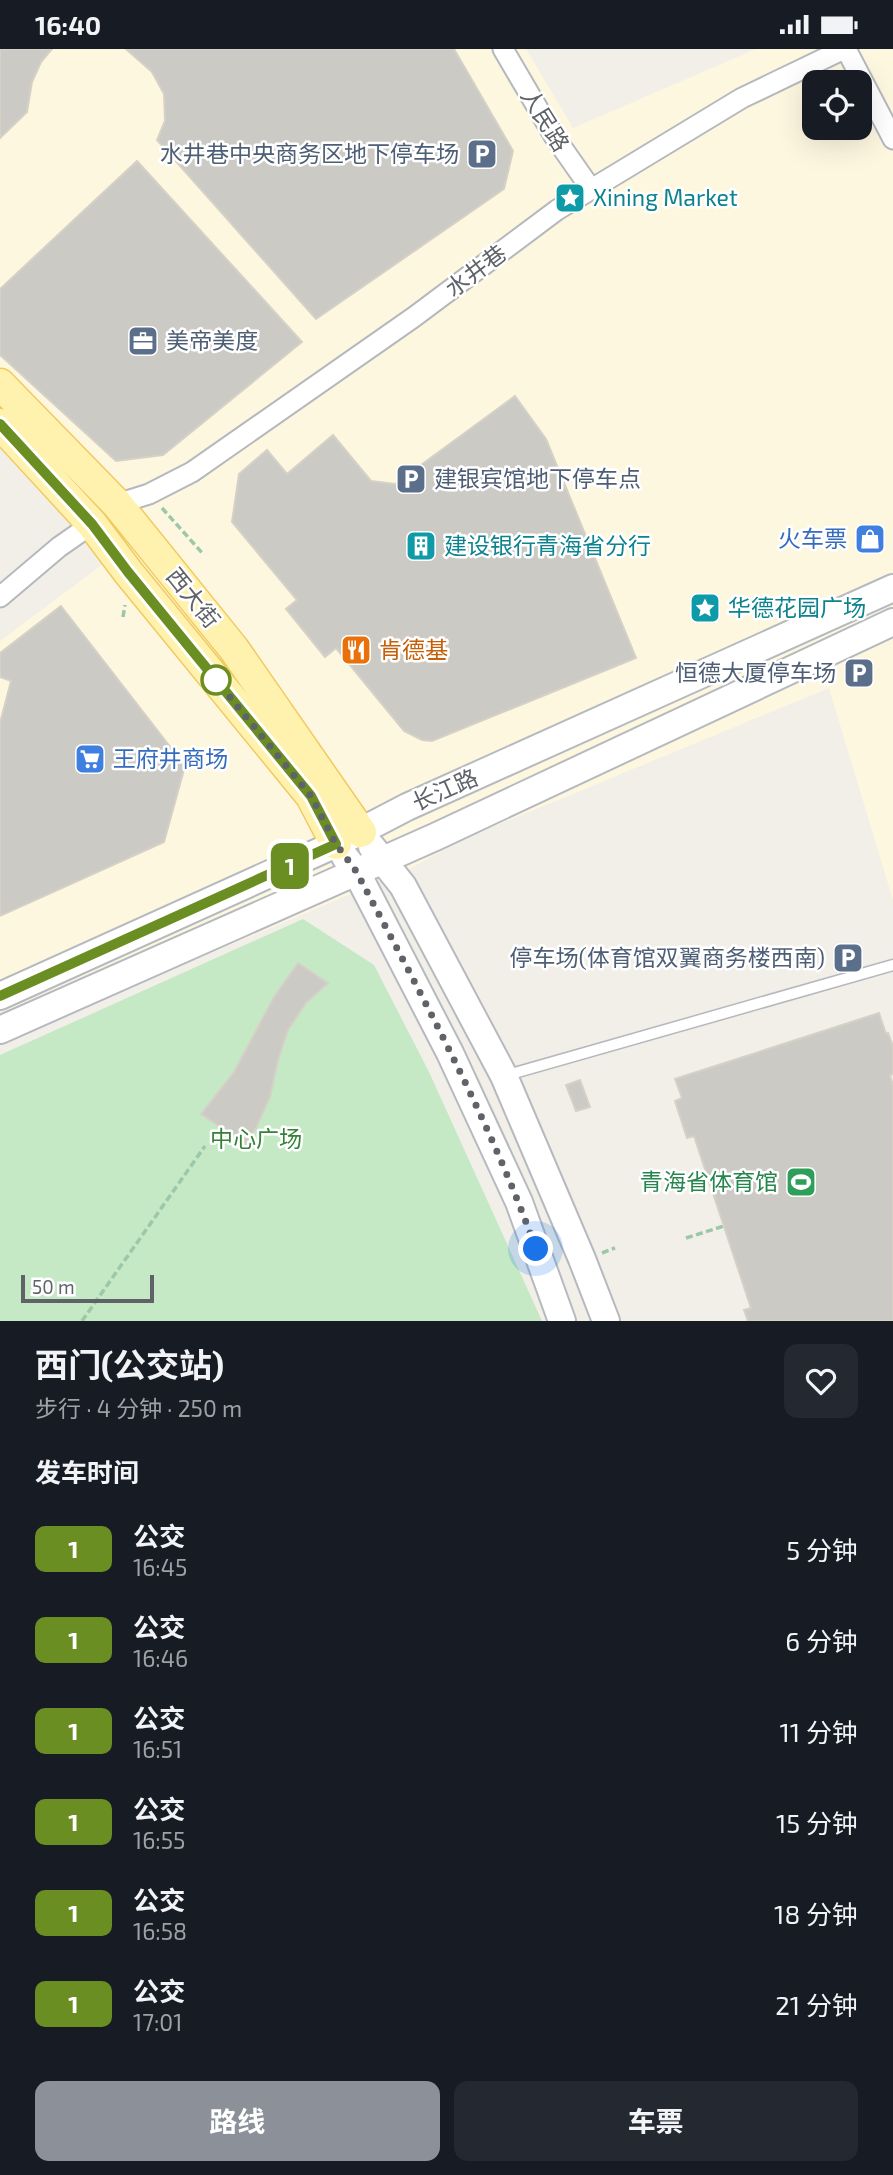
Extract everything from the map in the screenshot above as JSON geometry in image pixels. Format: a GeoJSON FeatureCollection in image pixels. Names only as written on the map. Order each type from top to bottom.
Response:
{"type":"FeatureCollection","features":[{"type":"Feature","properties":{"kind":"main road","name":"西大街"},"geometry":{"type":"LineString","coordinates":[[0,384],[117,504],[234,649],[349,838]]}},
{"type":"Feature","properties":{"kind":"main road","name":"西大街"},"geometry":{"type":"LineString","coordinates":[[0,424],[92,524],[311,796],[349,838]]}},
{"type":"Feature","properties":{"kind":"main road","name":"长江路"},"geometry":{"type":"LineString","coordinates":[[0,996],[349,838],[407,807],[893,588]]}},
{"type":"Feature","properties":{"kind":"main road","name":"长江路"},"geometry":{"type":"LineString","coordinates":[[0,1030],[435,837],[893,622]]}},
{"type":"Feature","properties":{"kind":"main road"},"geometry":{"type":"LineString","coordinates":[[349,838],[382,859],[402,886],[504,1076],[606,1321]]}},
{"type":"Feature","properties":{"kind":"main road"},"geometry":{"type":"LineString","coordinates":[[349,838],[356,871],[450,1053],[519,1202],[562,1321]]}},
{"type":"Feature","properties":{"kind":"street","name":"人民路"},"geometry":{"type":"LineString","coordinates":[[503,49],[554,136],[590,189]]}},
{"type":"Feature","properties":{"kind":"street","name":"水井巷"},"geometry":{"type":"LineString","coordinates":[[117,504],[149,494],[203,465],[590,189],[742,98],[845,49]]}},
{"type":"Feature","properties":{"kind":"street"},"geometry":{"type":"LineString","coordinates":[[845,49],[893,139]]}},
{"type":"Feature","properties":{"kind":"street"},"geometry":{"type":"LineString","coordinates":[[0,597],[59,547],[92,524]]}},
{"type":"Feature","properties":{"kind":"lane"},"geometry":{"type":"LineString","coordinates":[[504,1076],[893,965]]}},
{"type":"Feature","properties":{"kind":"path"},"geometry":{"type":"LineString","coordinates":[[149,494],[204,555]]}},
{"type":"Feature","properties":{"kind":"path"},"geometry":{"type":"LineString","coordinates":[[82,1321],[205,1146]]}},
{"type":"Feature","properties":{"kind":"path"},"geometry":{"type":"LineString","coordinates":[[686,1238],[724,1226]]}},
{"type":"Feature","properties":{"kind":"path"},"geometry":{"type":"LineString","coordinates":[[601,1253],[615,1248]]}},
{"type":"Feature","properties":{"kind":"shaded area"},"geometry":{"type":"Polygon","coordinates":[[[0,49],[526,49],[573,128],[756,49],[893,49],[893,900],[829,688],[466,838],[407,870],[16,1036],[0,1006],[0,641],[142,535],[0,372],[0,49]]]}},
{"type":"Feature","properties":{"kind":"green space","name":"中心广场"},"geometry":{"type":"Polygon","coordinates":[[[303,919],[374,965],[429,1072],[542,1321],[0,1321],[0,1055],[303,919]]]}},
{"type":"Feature","properties":{"kind":"building"},"geometry":{"type":"Polygon","coordinates":[[[0,49],[52,49],[41,62],[32,82],[27,112],[0,138],[0,49]]]}},
{"type":"Feature","properties":{"kind":"building"},"geometry":{"type":"Polygon","coordinates":[[[126,49],[454,49],[513,151],[504,189],[316,319],[157,140],[165,121],[164,94],[152,72],[126,49]]]}},
{"type":"Feature","properties":{"kind":"building"},"geometry":{"type":"Polygon","coordinates":[[[137,161],[302,342],[163,455],[116,461],[0,355],[0,289],[137,161]]]}},
{"type":"Feature","properties":{"kind":"building","name":"建设银行青海省分行"},"geometry":{"type":"Polygon","coordinates":[[[515,396],[546,439],[636,658],[432,741],[422,740],[404,731],[336,648],[325,657],[286,609],[297,600],[232,522],[239,474],[267,450],[287,474],[333,435],[371,481],[395,484],[515,396]]]}},
{"type":"Feature","properties":{"kind":"building","name":"王府井商场"},"geometry":{"type":"Polygon","coordinates":[[[61,606],[185,766],[164,842],[0,916],[0,723],[11,681],[0,677],[0,653],[61,606]]]}},
{"type":"Feature","properties":{"kind":"building"},"geometry":{"type":"Polygon","coordinates":[[[298,963],[328,983],[306,1003],[288,1030],[270,1097],[256,1128],[245,1144],[201,1114],[234,1072],[274,997],[298,963]]]}},
{"type":"Feature","properties":{"kind":"building","name":"青海省体育馆"},"geometry":{"type":"Polygon","coordinates":[[[879,1013],[893,1046],[893,1074],[890,1075],[893,1085],[893,1321],[748,1321],[744,1310],[751,1308],[694,1136],[687,1138],[675,1101],[682,1098],[675,1079],[879,1013]]]}},
{"type":"Feature","properties":{"kind":"building"},"geometry":{"type":"Polygon","coordinates":[[[580,1080],[590,1107],[576,1111],[566,1085],[580,1080]]]}},
{"type":"Feature","properties":{"kind":"bus line","name":"1"},"geometry":{"type":"LineString","coordinates":[[0,424],[92,524],[311,796],[336,844],[0,996]]}},
{"type":"Feature","properties":{"kind":"place","name":"水井巷中央商务区地下停车场"},"geometry":{"type":"Point","coordinates":[482,154]}},
{"type":"Feature","properties":{"kind":"place","name":"Xining Market"},"geometry":{"type":"Point","coordinates":[570,198]}},
{"type":"Feature","properties":{"kind":"place","name":"美帝美度"},"geometry":{"type":"Point","coordinates":[143,341]}},
{"type":"Feature","properties":{"kind":"place","name":"建银宾馆地下停车点"},"geometry":{"type":"Point","coordinates":[411,479]}},
{"type":"Feature","properties":{"kind":"place","name":"火车票"},"geometry":{"type":"Point","coordinates":[870,539]}},
{"type":"Feature","properties":{"kind":"place","name":"建设银行青海省分行"},"geometry":{"type":"Point","coordinates":[421,546]}},
{"type":"Feature","properties":{"kind":"place","name":"华德花园广场"},"geometry":{"type":"Point","coordinates":[705,608]}},
{"type":"Feature","properties":{"kind":"place","name":"肯德基"},"geometry":{"type":"Point","coordinates":[356,650]}},
{"type":"Feature","properties":{"kind":"place","name":"恒德大厦停车场"},"geometry":{"type":"Point","coordinates":[859,673]}},
{"type":"Feature","properties":{"kind":"place","name":"王府井商场"},"geometry":{"type":"Point","coordinates":[90,759]}},
{"type":"Feature","properties":{"kind":"place","name":"停车场(体育馆双翼商务楼西南)"},"geometry":{"type":"Point","coordinates":[848,958]}},
{"type":"Feature","properties":{"kind":"place","name":"青海省体育馆"},"geometry":{"type":"Point","coordinates":[801,1182]}},
{"type":"Feature","properties":{"kind":"route"},"geometry":{"type":"LineString","coordinates":[[216,680],[211,674],[311,796],[336,844],[356,871],[450,1053],[519,1202],[536,1249]]}}]}
